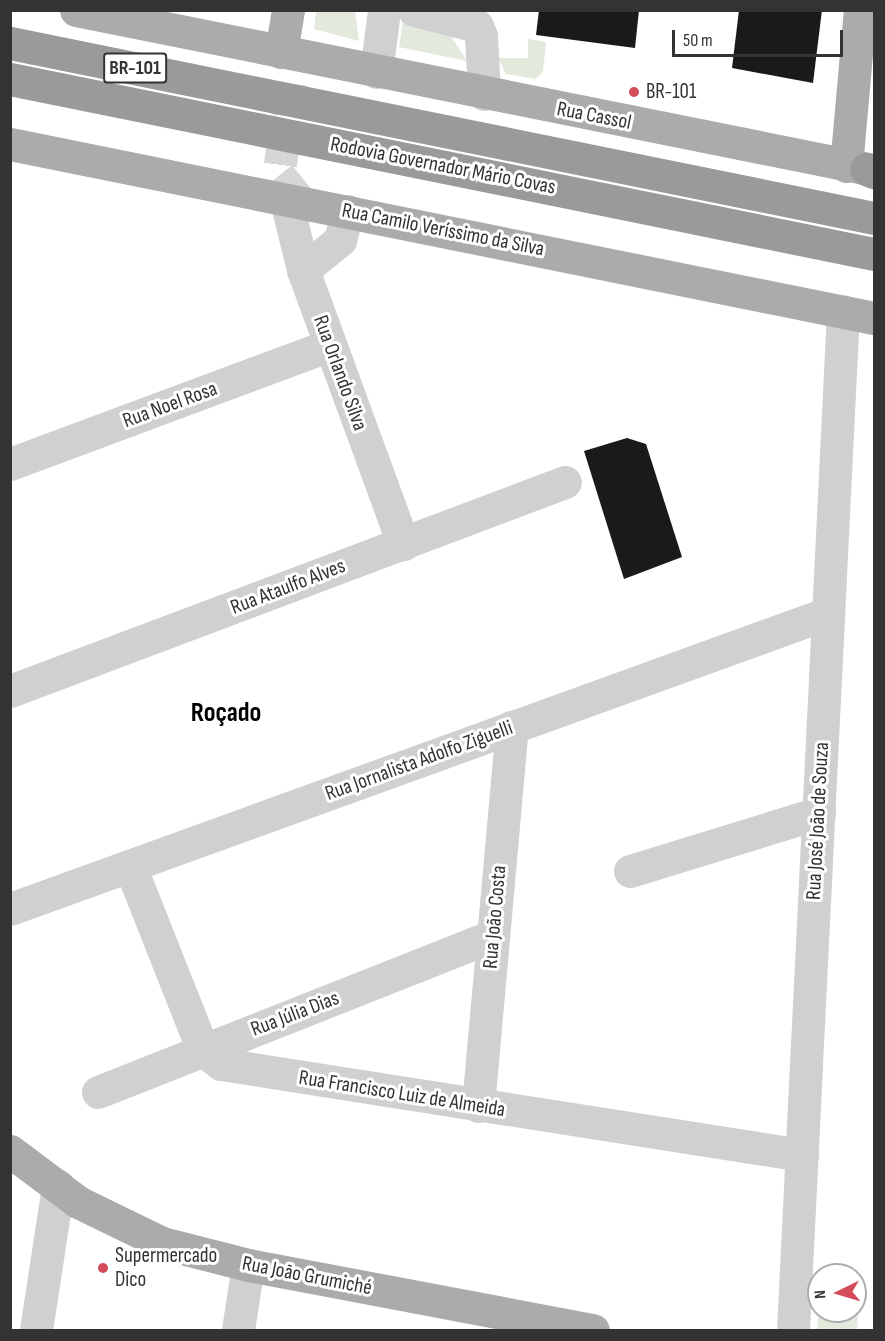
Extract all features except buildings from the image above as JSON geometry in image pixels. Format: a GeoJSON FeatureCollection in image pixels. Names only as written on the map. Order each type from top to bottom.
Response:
{"type":"FeatureCollection","features":[{"type":"Feature","properties":{"kind":"highway","name":"Rodovia Governador Mário Covas"},"geometry":{"type":"LineString","coordinates":[[10,43],[260,94],[295,92],[874,218]]}},
{"type":"Feature","properties":{"kind":"highway","name":"Rodovia Governador Mário Covas"},"geometry":{"type":"LineString","coordinates":[[10,79],[874,254]]}},
{"type":"Feature","properties":{"kind":"main road","name":"Rua Cassol"},"geometry":{"type":"LineString","coordinates":[[76,10],[865,169]]}},
{"type":"Feature","properties":{"kind":"main road"},"geometry":{"type":"LineString","coordinates":[[281,52],[288,10]]}},
{"type":"Feature","properties":{"kind":"main road"},"geometry":{"type":"LineString","coordinates":[[860,10],[865,169]]}},
{"type":"Feature","properties":{"kind":"main road"},"geometry":{"type":"LineString","coordinates":[[295,92],[297,73],[315,59]]}},
{"type":"Feature","properties":{"kind":"main road","name":"Rua Camilo Veríssimo da Silva"},"geometry":{"type":"LineString","coordinates":[[10,144],[859,315]]}},
{"type":"Feature","properties":{"kind":"main road","name":"Rua João Grumiché"},"geometry":{"type":"LineString","coordinates":[[10,1151],[58,1186],[136,1233],[248,1265],[592,1330]]}},
{"type":"Feature","properties":{"kind":"street"},"geometry":{"type":"LineString","coordinates":[[376,72],[384,10]]}},
{"type":"Feature","properties":{"kind":"street"},"geometry":{"type":"LineString","coordinates":[[414,10],[477,26],[481,36],[484,94]]}},
{"type":"Feature","properties":{"kind":"street","name":"Rua Orlando Silva"},"geometry":{"type":"LineString","coordinates":[[286,200],[303,270],[403,543]]}},
{"type":"Feature","properties":{"kind":"street"},"geometry":{"type":"LineString","coordinates":[[303,270],[340,240],[348,211]]}},
{"type":"Feature","properties":{"kind":"street","name":"Rua José João de Souza"},"geometry":{"type":"LineString","coordinates":[[793,1330],[828,613],[859,315]]}},
{"type":"Feature","properties":{"kind":"street","name":"Rua Noel Rosa"},"geometry":{"type":"LineString","coordinates":[[10,464],[330,345]]}},
{"type":"Feature","properties":{"kind":"street","name":"Rua Ataulfo Alves"},"geometry":{"type":"LineString","coordinates":[[10,691],[565,482]]}},
{"type":"Feature","properties":{"kind":"street","name":"Rua Jornalista Adolfo Ziguelli"},"geometry":{"type":"LineString","coordinates":[[10,909],[828,613]]}},
{"type":"Feature","properties":{"kind":"street","name":"Rua João Costa"},"geometry":{"type":"LineString","coordinates":[[478,1106],[512,727]]}},
{"type":"Feature","properties":{"kind":"street"},"geometry":{"type":"LineString","coordinates":[[630,871],[819,813]]}},
{"type":"Feature","properties":{"kind":"street"},"geometry":{"type":"LineString","coordinates":[[130,866],[203,1050]]}},
{"type":"Feature","properties":{"kind":"street","name":"Rua Júlia Dias"},"geometry":{"type":"LineString","coordinates":[[98,1092],[493,936]]}},
{"type":"Feature","properties":{"kind":"street","name":"Rua Francisco Luiz de Almeida"},"geometry":{"type":"LineString","coordinates":[[203,1050],[221,1064],[238,1069],[802,1155]]}},
{"type":"Feature","properties":{"kind":"street"},"geometry":{"type":"LineString","coordinates":[[36,1330],[58,1186]]}},
{"type":"Feature","properties":{"kind":"street"},"geometry":{"type":"LineString","coordinates":[[238,1330],[248,1265]]}},
{"type":"Feature","properties":{"kind":"shaded area"},"geometry":{"type":"Polygon","coordinates":[[[316,11],[355,11],[359,41],[314,29],[316,11]]]}},
{"type":"Feature","properties":{"kind":"shaded area"},"geometry":{"type":"Polygon","coordinates":[[[403,20],[444,25],[467,61],[399,47],[403,20]]]}},
{"type":"Feature","properties":{"kind":"shaded area"},"geometry":{"type":"Polygon","coordinates":[[[528,39],[546,42],[543,72],[535,79],[506,74],[498,58],[528,58],[528,39]]]}},
{"type":"Feature","properties":{"kind":"shaded area"},"geometry":{"type":"Polygon","coordinates":[[[818,1323],[858,1323],[857,1330],[817,1330],[818,1323]]]}},
{"type":"Feature","properties":{"kind":"tunnel"},"geometry":{"type":"LineString","coordinates":[[291,83],[279,175],[302,203]]}},
{"type":"Feature","properties":{"kind":"place","name":"BR-101"},"geometry":{"type":"Point","coordinates":[634,92]}},
{"type":"Feature","properties":{"kind":"place","name":"Supermercado Dico"},"geometry":{"type":"Point","coordinates":[103,1268]}},
{"type":"Feature","properties":{"kind":"district","name":"Roçado"},"geometry":{"type":"Point","coordinates":[226,714]}}]}
